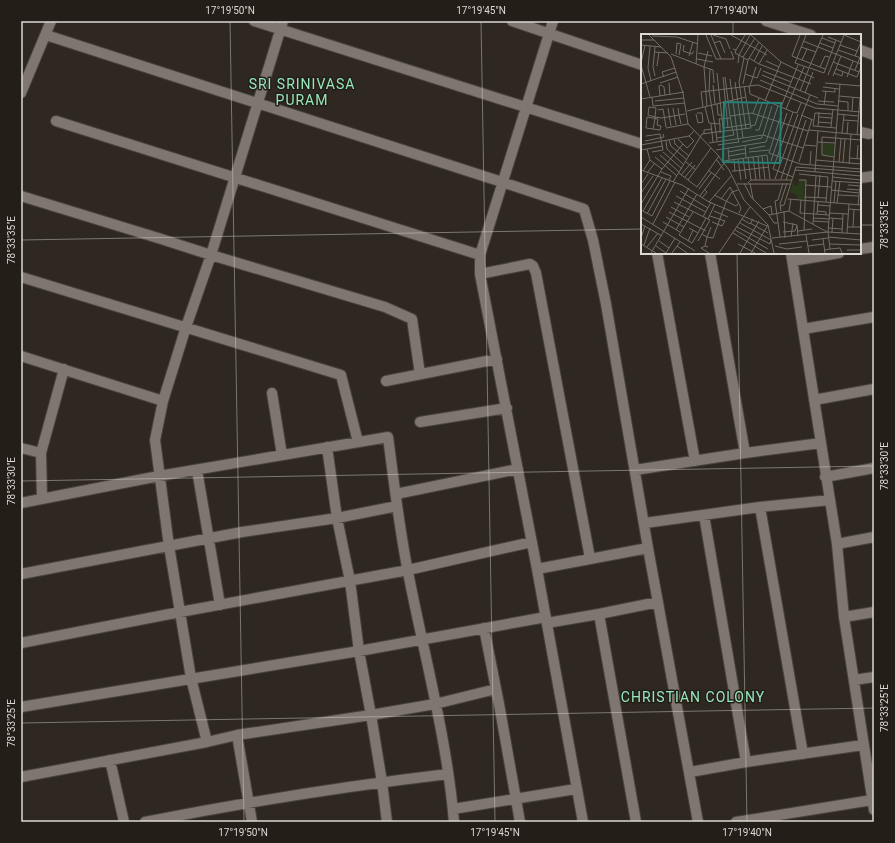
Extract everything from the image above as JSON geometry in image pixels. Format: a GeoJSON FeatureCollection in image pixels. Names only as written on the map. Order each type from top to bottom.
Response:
{"type":"FeatureCollection","features":[{"type":"Feature","properties":{"kind":"street"},"geometry":{"type":"LineString","coordinates":[[21,93],[23,79],[46,35],[51,21]]}},
{"type":"Feature","properties":{"kind":"street"},"geometry":{"type":"LineString","coordinates":[[254,21],[282,25],[525,107],[641,144]]}},
{"type":"Feature","properties":{"kind":"street"},"geometry":{"type":"LineString","coordinates":[[512,21],[641,64]]}},
{"type":"Feature","properties":{"kind":"street"},"geometry":{"type":"LineString","coordinates":[[553,21],[480,255],[480,274],[538,569],[583,822]]}},
{"type":"Feature","properties":{"kind":"street"},"geometry":{"type":"LineString","coordinates":[[766,21],[808,34]]}},
{"type":"Feature","properties":{"kind":"street"},"geometry":{"type":"LineString","coordinates":[[207,742],[191,678],[169,546],[155,440],[163,401],[186,327],[211,255],[282,25]]}},
{"type":"Feature","properties":{"kind":"street"},"geometry":{"type":"LineString","coordinates":[[46,35],[584,209],[593,240],[603,290],[698,822]]}},
{"type":"Feature","properties":{"kind":"street"},"geometry":{"type":"LineString","coordinates":[[861,50],[874,55]]}},
{"type":"Feature","properties":{"kind":"street"},"geometry":{"type":"LineString","coordinates":[[56,121],[480,255]]}},
{"type":"Feature","properties":{"kind":"street"},"geometry":{"type":"LineString","coordinates":[[861,178],[874,176]]}},
{"type":"Feature","properties":{"kind":"street"},"geometry":{"type":"LineString","coordinates":[[21,196],[385,307],[412,318],[420,374]]}},
{"type":"Feature","properties":{"kind":"street"},"geometry":{"type":"LineString","coordinates":[[861,249],[874,247]]}},
{"type":"Feature","properties":{"kind":"street"},"geometry":{"type":"LineString","coordinates":[[656,254],[695,461]]}},
{"type":"Feature","properties":{"kind":"street"},"geometry":{"type":"LineString","coordinates":[[710,254],[745,453]]}},
{"type":"Feature","properties":{"kind":"street"},"geometry":{"type":"LineString","coordinates":[[827,254],[792,257],[825,477],[837,544],[844,618],[874,810]]}},
{"type":"Feature","properties":{"kind":"street"},"geometry":{"type":"LineString","coordinates":[[480,274],[530,264],[533,266],[536,273],[590,558]]}},
{"type":"Feature","properties":{"kind":"street"},"geometry":{"type":"LineString","coordinates":[[21,277],[341,375],[358,442]]}},
{"type":"Feature","properties":{"kind":"street"},"geometry":{"type":"LineString","coordinates":[[803,329],[874,317]]}},
{"type":"Feature","properties":{"kind":"street"},"geometry":{"type":"LineString","coordinates":[[21,356],[163,401]]}},
{"type":"Feature","properties":{"kind":"street"},"geometry":{"type":"LineString","coordinates":[[386,381],[497,359]]}},
{"type":"Feature","properties":{"kind":"street"},"geometry":{"type":"LineString","coordinates":[[42,499],[41,453],[64,369]]}},
{"type":"Feature","properties":{"kind":"street"},"geometry":{"type":"LineString","coordinates":[[814,400],[874,389]]}},
{"type":"Feature","properties":{"kind":"street"},"geometry":{"type":"LineString","coordinates":[[272,393],[282,455]]}},
{"type":"Feature","properties":{"kind":"street"},"geometry":{"type":"LineString","coordinates":[[420,422],[507,408]]}},
{"type":"Feature","properties":{"kind":"street"},"geometry":{"type":"LineString","coordinates":[[21,504],[159,476],[388,437],[397,506],[448,774],[454,822]]}},
{"type":"Feature","properties":{"kind":"street"},"geometry":{"type":"LineString","coordinates":[[635,470],[821,443]]}},
{"type":"Feature","properties":{"kind":"street"},"geometry":{"type":"LineString","coordinates":[[327,447],[337,518],[350,581],[359,651],[382,782],[387,822]]}},
{"type":"Feature","properties":{"kind":"street"},"geometry":{"type":"LineString","coordinates":[[21,448],[41,453]]}},
{"type":"Feature","properties":{"kind":"street"},"geometry":{"type":"LineString","coordinates":[[825,477],[874,468]]}},
{"type":"Feature","properties":{"kind":"street"},"geometry":{"type":"LineString","coordinates":[[396,494],[518,469]]}},
{"type":"Feature","properties":{"kind":"street"},"geometry":{"type":"LineString","coordinates":[[197,470],[220,604]]}},
{"type":"Feature","properties":{"kind":"street"},"geometry":{"type":"LineString","coordinates":[[645,523],[760,507],[830,500]]}},
{"type":"Feature","properties":{"kind":"street"},"geometry":{"type":"LineString","coordinates":[[21,574],[208,538],[337,518],[397,506]]}},
{"type":"Feature","properties":{"kind":"street"},"geometry":{"type":"LineString","coordinates":[[760,507],[803,754]]}},
{"type":"Feature","properties":{"kind":"street"},"geometry":{"type":"LineString","coordinates":[[704,515],[746,762]]}},
{"type":"Feature","properties":{"kind":"street"},"geometry":{"type":"LineString","coordinates":[[837,544],[874,537]]}},
{"type":"Feature","properties":{"kind":"street"},"geometry":{"type":"LineString","coordinates":[[21,643],[220,604],[408,570],[532,542]]}},
{"type":"Feature","properties":{"kind":"street"},"geometry":{"type":"LineString","coordinates":[[538,569],[648,548]]}},
{"type":"Feature","properties":{"kind":"street"},"geometry":{"type":"LineString","coordinates":[[21,707],[359,651],[484,628],[600,614],[658,602]]}},
{"type":"Feature","properties":{"kind":"street"},"geometry":{"type":"LineString","coordinates":[[844,618],[874,612]]}},
{"type":"Feature","properties":{"kind":"street"},"geometry":{"type":"LineString","coordinates":[[600,614],[636,822]]}},
{"type":"Feature","properties":{"kind":"street"},"geometry":{"type":"LineString","coordinates":[[484,628],[520,822]]}},
{"type":"Feature","properties":{"kind":"street"},"geometry":{"type":"LineString","coordinates":[[854,680],[874,677]]}},
{"type":"Feature","properties":{"kind":"street"},"geometry":{"type":"LineString","coordinates":[[21,777],[237,735],[435,704],[496,689]]}},
{"type":"Feature","properties":{"kind":"street"},"geometry":{"type":"LineString","coordinates":[[237,735],[252,822]]}},
{"type":"Feature","properties":{"kind":"street"},"geometry":{"type":"LineString","coordinates":[[690,772],[746,762],[863,745]]}},
{"type":"Feature","properties":{"kind":"street"},"geometry":{"type":"LineString","coordinates":[[110,760],[124,822]]}},
{"type":"Feature","properties":{"kind":"street"},"geometry":{"type":"LineString","coordinates":[[145,822],[249,802],[382,782],[448,774]]}},
{"type":"Feature","properties":{"kind":"street"},"geometry":{"type":"LineString","coordinates":[[453,809],[576,789]]}},
{"type":"Feature","properties":{"kind":"street"},"geometry":{"type":"LineString","coordinates":[[736,822],[872,800]]}},
{"type":"Feature","properties":{"kind":"district","name":"SRI SRINIVASA PURAM"},"geometry":{"type":"Point","coordinates":[302,92]}},
{"type":"Feature","properties":{"kind":"district","name":"CHRISTIAN COLONY"},"geometry":{"type":"Point","coordinates":[693,697]}}]}
